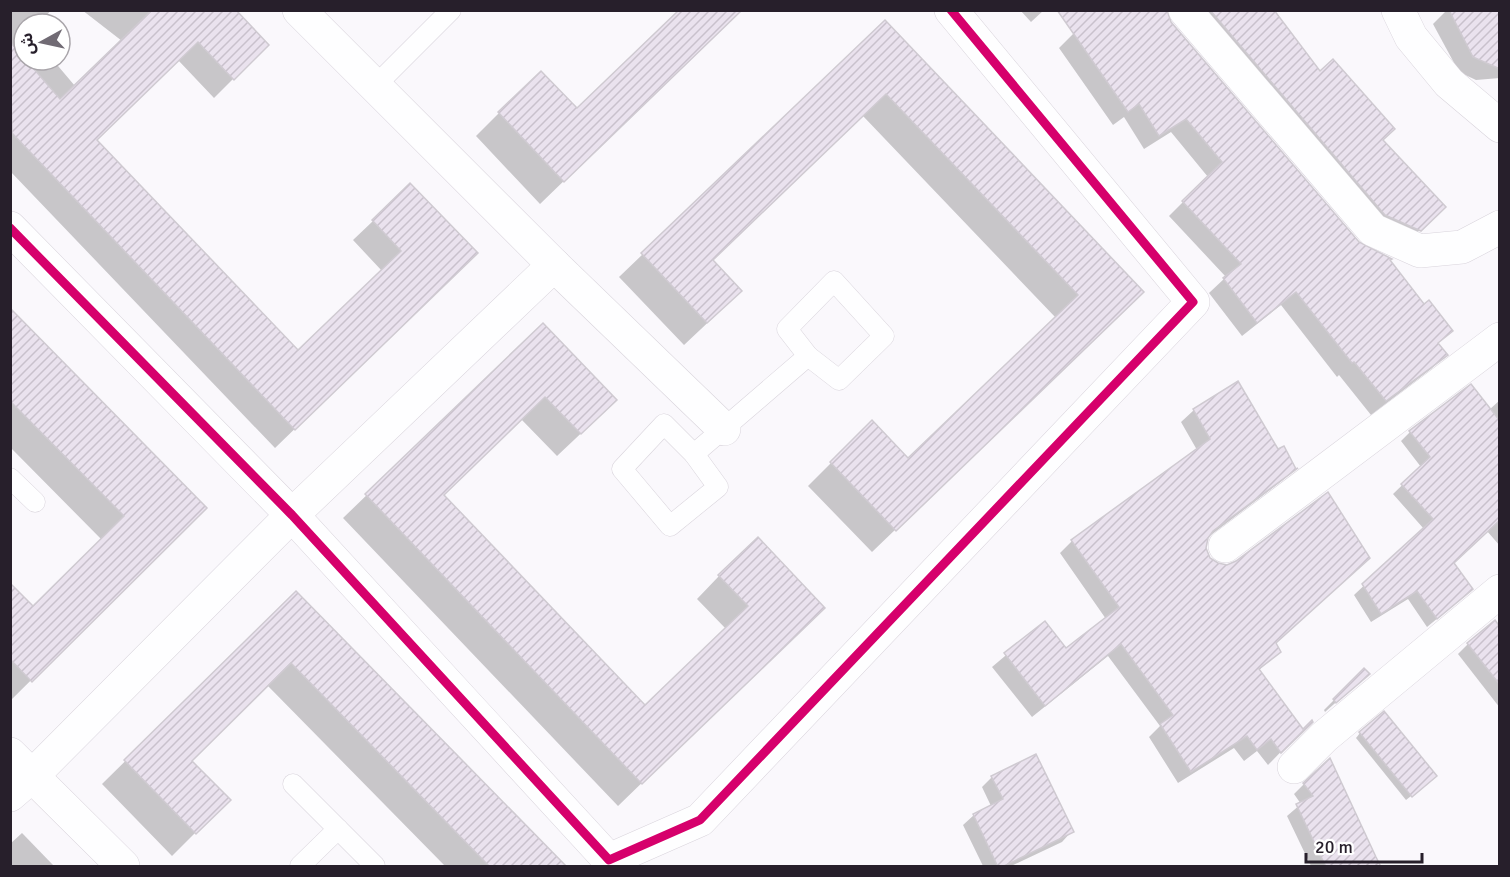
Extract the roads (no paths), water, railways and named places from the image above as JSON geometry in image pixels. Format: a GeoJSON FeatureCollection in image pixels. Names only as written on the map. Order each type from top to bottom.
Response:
{"type":"FeatureCollection","features":[{"type":"Feature","properties":{"kind":"street"},"geometry":{"type":"LineString","coordinates":[[299,10],[554,265],[724,429]]}},
{"type":"Feature","properties":{"kind":"street"},"geometry":{"type":"LineString","coordinates":[[10,228],[292,515],[609,860],[700,820],[1193,302],[951,10]]}},
{"type":"Feature","properties":{"kind":"street"},"geometry":{"type":"LineString","coordinates":[[1185,10],[1373,230],[1420,251],[1462,248],[1500,227]]}},
{"type":"Feature","properties":{"kind":"street"},"geometry":{"type":"LineString","coordinates":[[1398,10],[1412,37],[1449,83],[1500,126]]}},
{"type":"Feature","properties":{"kind":"street"},"geometry":{"type":"LineString","coordinates":[[123,867],[18,775],[554,265]]}},
{"type":"Feature","properties":{"kind":"street"},"geometry":{"type":"LineString","coordinates":[[1225,546],[1495,350]]}},
{"type":"Feature","properties":{"kind":"street"},"geometry":{"type":"LineString","coordinates":[[1294,767],[1324,737],[1500,591]]}},
{"type":"Feature","properties":{"kind":"lane"},"geometry":{"type":"LineString","coordinates":[[374,87],[451,10]]}},
{"type":"Feature","properties":{"kind":"lane"},"geometry":{"type":"LineString","coordinates":[[834,281],[884,336],[839,380],[808,356],[787,329],[834,281]]}},
{"type":"Feature","properties":{"kind":"lane"},"geometry":{"type":"LineString","coordinates":[[694,454],[808,356]]}},
{"type":"Feature","properties":{"kind":"lane"},"geometry":{"type":"LineString","coordinates":[[664,424],[694,454],[718,487],[670,526],[622,469],[664,424]]}},
{"type":"Feature","properties":{"kind":"lane"},"geometry":{"type":"LineString","coordinates":[[10,478],[35,502]]}},
{"type":"Feature","properties":{"kind":"lane"},"geometry":{"type":"LineString","coordinates":[[293,784],[375,867]]}},
{"type":"Feature","properties":{"kind":"lane"},"geometry":{"type":"LineString","coordinates":[[300,867],[338,829]]}}]}
